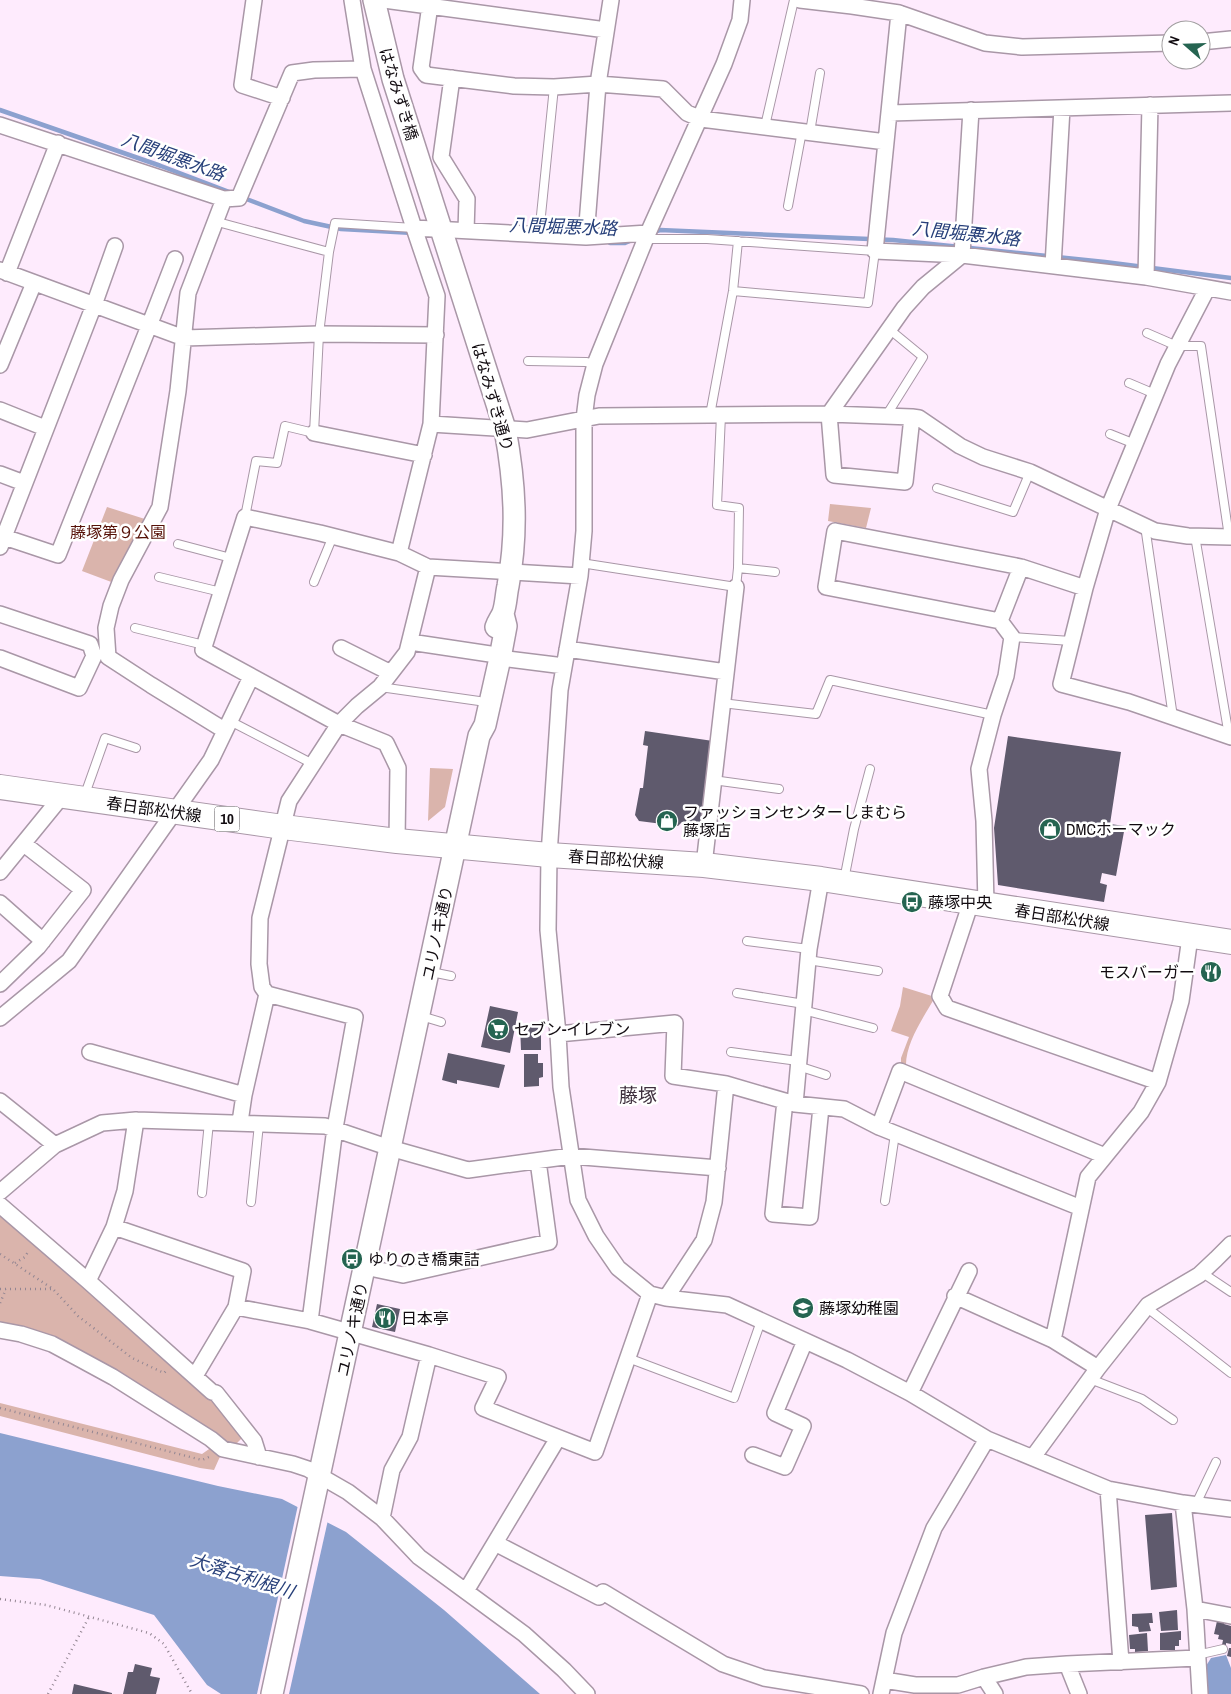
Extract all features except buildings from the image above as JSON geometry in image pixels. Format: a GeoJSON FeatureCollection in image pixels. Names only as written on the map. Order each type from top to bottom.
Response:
{"type":"FeatureCollection","features":[{"type":"Feature","properties":{"kind":"main road","name":"春日部松伏線"},"geometry":{"type":"LineString","coordinates":[[0,787],[397,841],[549,855],[704,865],[832,880],[1231,942]]}},
{"type":"Feature","properties":{"kind":"street"},"geometry":{"type":"LineString","coordinates":[[254,0],[242,85],[282,98]]}},
{"type":"Feature","properties":{"kind":"street"},"geometry":{"type":"LineString","coordinates":[[352,0],[363,69],[438,296],[432,424],[399,553]]}},
{"type":"Feature","properties":{"kind":"street","name":"はなみずき橋"},"geometry":{"type":"LineString","coordinates":[[374,0],[394,79],[428,186]]}},
{"type":"Feature","properties":{"kind":"street"},"geometry":{"type":"LineString","coordinates":[[384,0],[606,30]]}},
{"type":"Feature","properties":{"kind":"street"},"geometry":{"type":"LineString","coordinates":[[586,237],[598,84],[611,0]]}},
{"type":"Feature","properties":{"kind":"street"},"geometry":{"type":"LineString","coordinates":[[742,0],[736,35],[647,236],[595,364],[587,395],[584,419],[584,531],[580,570],[560,690],[549,855],[548,930],[550,977],[558,1034],[561,1087],[578,1200],[596,1236],[618,1268],[650,1294],[727,1306],[847,1360],[910,1393],[987,1439],[1108,1489],[1189,1504],[1231,1509]]}},
{"type":"Feature","properties":{"kind":"street"},"geometry":{"type":"LineString","coordinates":[[800,0],[899,13],[985,43],[1022,47],[1161,43]]}},
{"type":"Feature","properties":{"kind":"street"},"geometry":{"type":"LineString","coordinates":[[430,5],[421,68],[426,74],[514,86],[554,87],[598,84],[663,89],[687,113],[700,119],[886,142]]}},
{"type":"Feature","properties":{"kind":"street"},"geometry":{"type":"LineString","coordinates":[[899,13],[875,251],[962,255],[1146,277],[1231,292]]}},
{"type":"Feature","properties":{"kind":"street"},"geometry":{"type":"LineString","coordinates":[[1211,41],[1231,39]]}},
{"type":"Feature","properties":{"kind":"street"},"geometry":{"type":"LineString","coordinates":[[1,126],[58,143],[224,199],[240,198],[292,73],[314,70],[363,69]]}},
{"type":"Feature","properties":{"kind":"street"},"geometry":{"type":"LineString","coordinates":[[452,78],[440,157],[467,199],[466,231]]}},
{"type":"Feature","properties":{"kind":"street"},"geometry":{"type":"LineString","coordinates":[[890,113],[1231,103]]}},
{"type":"Feature","properties":{"kind":"street"},"geometry":{"type":"LineString","coordinates":[[1146,277],[1150,105]]}},
{"type":"Feature","properties":{"kind":"street"},"geometry":{"type":"LineString","coordinates":[[1053,266],[1062,108]]}},
{"type":"Feature","properties":{"kind":"street"},"geometry":{"type":"LineString","coordinates":[[912,417],[905,482],[834,476],[829,414],[904,308],[923,286],[962,255],[971,110]]}},
{"type":"Feature","properties":{"kind":"street"},"geometry":{"type":"LineString","coordinates":[[58,143],[4,272],[184,338],[319,334],[436,335]]}},
{"type":"Feature","properties":{"kind":"street","name":"はなみずき通り"},"geometry":{"type":"LineString","coordinates":[[428,186],[505,429],[512,468],[515,503],[511,571],[503,614],[497,623],[495,656],[485,725],[479,736],[456,846]]}},
{"type":"Feature","properties":{"kind":"street"},"geometry":{"type":"LineString","coordinates":[[224,199],[214,221],[188,294],[178,392],[160,507],[121,580],[111,606],[106,628],[108,657],[151,686],[227,726]]}},
{"type":"Feature","properties":{"kind":"street"},"geometry":{"type":"LineString","coordinates":[[416,234],[441,228],[586,237],[647,236]]}},
{"type":"Feature","properties":{"kind":"street"},"geometry":{"type":"LineString","coordinates":[[115,246],[2,542],[58,555],[174,259]]}},
{"type":"Feature","properties":{"kind":"street"},"geometry":{"type":"LineString","coordinates":[[0,365],[34,283]]}},
{"type":"Feature","properties":{"kind":"street"},"geometry":{"type":"LineString","coordinates":[[1207,289],[1177,346],[1108,509],[1085,588],[1061,684],[1129,702],[1230,736]]}},
{"type":"Feature","properties":{"kind":"street"},"geometry":{"type":"LineString","coordinates":[[0,410],[45,428]]}},
{"type":"Feature","properties":{"kind":"street"},"geometry":{"type":"LineString","coordinates":[[432,424],[527,430],[599,416],[829,414],[912,417],[919,418],[960,446],[983,457],[1030,472],[1155,531],[1195,536],[1230,537]]}},
{"type":"Feature","properties":{"kind":"street"},"geometry":{"type":"LineString","coordinates":[[314,432],[424,455]]}},
{"type":"Feature","properties":{"kind":"street"},"geometry":{"type":"LineString","coordinates":[[0,474],[24,483]]}},
{"type":"Feature","properties":{"kind":"street"},"geometry":{"type":"LineString","coordinates":[[397,841],[398,768],[386,743],[339,724],[203,650],[245,517],[333,536],[399,553],[428,567],[511,571],[580,570]]}},
{"type":"Feature","properties":{"kind":"street"},"geometry":{"type":"LineString","coordinates":[[1085,588],[1021,566],[834,531],[826,588],[1000,621],[1012,638],[1006,676],[993,715],[979,769],[984,821],[978,904],[940,996],[947,1008],[1158,1082]]}},
{"type":"Feature","properties":{"kind":"street"},"geometry":{"type":"LineString","coordinates":[[1000,621],[1021,566]]}},
{"type":"Feature","properties":{"kind":"street"},"geometry":{"type":"LineString","coordinates":[[310,1322],[335,1128],[355,1017],[267,994],[262,987],[259,964],[260,918],[289,801],[339,724],[380,687],[407,652],[428,567]]}},
{"type":"Feature","properties":{"kind":"street"},"geometry":{"type":"LineString","coordinates":[[704,865],[736,587]]}},
{"type":"Feature","properties":{"kind":"street"},"geometry":{"type":"LineString","coordinates":[[0,614],[90,644],[94,656],[79,688],[0,658]]}},
{"type":"Feature","properties":{"kind":"street"},"geometry":{"type":"LineString","coordinates":[[410,642],[564,666]]}},
{"type":"Feature","properties":{"kind":"street"},"geometry":{"type":"LineString","coordinates":[[341,648],[391,673]]}},
{"type":"Feature","properties":{"kind":"street"},"geometry":{"type":"LineString","coordinates":[[567,649],[726,672]]}},
{"type":"Feature","properties":{"kind":"street","name":"はなみずき通り"},"geometry":{"type":"LineString","coordinates":[[479,736],[476,723],[479,701],[495,656]]}},
{"type":"Feature","properties":{"kind":"street"},"geometry":{"type":"LineString","coordinates":[[0,1018],[69,961],[211,760],[250,677]]}},
{"type":"Feature","properties":{"kind":"street"},"geometry":{"type":"LineString","coordinates":[[0,872],[24,844],[72,798]]}},
{"type":"Feature","properties":{"kind":"street"},"geometry":{"type":"LineString","coordinates":[[0,984],[43,941],[83,890],[24,844]]}},
{"type":"Feature","properties":{"kind":"street","name":"ユリノキ通り"},"geometry":{"type":"LineString","coordinates":[[272,1694],[456,846]]}},
{"type":"Feature","properties":{"kind":"street"},"geometry":{"type":"LineString","coordinates":[[821,1107],[810,1217],[773,1214],[798,1064],[808,955],[832,880]]}},
{"type":"Feature","properties":{"kind":"street"},"geometry":{"type":"LineString","coordinates":[[0,903],[43,941]]}},
{"type":"Feature","properties":{"kind":"street"},"geometry":{"type":"LineString","coordinates":[[1053,1340],[1088,1177],[1141,1112],[1158,1082],[1181,1000],[1190,937]]}},
{"type":"Feature","properties":{"kind":"street"},"geometry":{"type":"LineString","coordinates":[[240,1122],[244,1095],[267,994]]}},
{"type":"Feature","properties":{"kind":"street"},"geometry":{"type":"LineString","coordinates":[[558,1034],[675,1023],[673,1076],[726,1084],[790,1103],[844,1109],[895,1134],[1081,1208]]}},
{"type":"Feature","properties":{"kind":"street"},"geometry":{"type":"LineString","coordinates":[[90,1052],[244,1095]]}},
{"type":"Feature","properties":{"kind":"street"},"geometry":{"type":"LineString","coordinates":[[879,1127],[900,1071],[1105,1156]]}},
{"type":"Feature","properties":{"kind":"street"},"geometry":{"type":"LineString","coordinates":[[666,1298],[704,1240],[714,1202],[726,1084]]}},
{"type":"Feature","properties":{"kind":"street"},"geometry":{"type":"LineString","coordinates":[[0,1101],[55,1145]]}},
{"type":"Feature","properties":{"kind":"street"},"geometry":{"type":"LineString","coordinates":[[0,1192],[55,1145],[102,1123],[136,1120],[325,1126],[390,1148],[468,1170],[571,1156],[718,1168]]}},
{"type":"Feature","properties":{"kind":"street"},"geometry":{"type":"LineString","coordinates":[[88,1281],[114,1226],[125,1192],[136,1120]]}},
{"type":"Feature","properties":{"kind":"street"},"geometry":{"type":"LineString","coordinates":[[365,1267],[403,1275],[549,1242],[538,1161]]}},
{"type":"Feature","properties":{"kind":"street"},"geometry":{"type":"LineString","coordinates":[[0,1205],[212,1392],[216,1393],[254,1442],[259,1458]]}},
{"type":"Feature","properties":{"kind":"street"},"geometry":{"type":"LineString","coordinates":[[114,1226],[243,1270],[236,1307],[195,1376]]}},
{"type":"Feature","properties":{"kind":"street"},"geometry":{"type":"LineString","coordinates":[[1033,1457],[1146,1307],[1201,1272],[1231,1244]]}},
{"type":"Feature","properties":{"kind":"street"},"geometry":{"type":"LineString","coordinates":[[910,1393],[955,1296],[969,1271]]}},
{"type":"Feature","properties":{"kind":"street"},"geometry":{"type":"LineString","coordinates":[[236,1307],[310,1322],[429,1355],[498,1377],[483,1408],[595,1452],[650,1294]]}},
{"type":"Feature","properties":{"kind":"street"},"geometry":{"type":"LineString","coordinates":[[955,1296],[1053,1340],[1094,1374]]}},
{"type":"Feature","properties":{"kind":"street"},"geometry":{"type":"LineString","coordinates":[[0,1330],[21,1334],[52,1344],[129,1388],[211,1439],[223,1449],[308,1469],[348,1492],[382,1518],[419,1557],[524,1634],[564,1670],[587,1694]]}},
{"type":"Feature","properties":{"kind":"street"},"geometry":{"type":"LineString","coordinates":[[753,1455],[785,1467],[803,1426],[775,1413],[805,1341]]}},
{"type":"Feature","properties":{"kind":"street"},"geometry":{"type":"LineString","coordinates":[[382,1518],[392,1470],[410,1437],[429,1355]]}},
{"type":"Feature","properties":{"kind":"street"},"geometry":{"type":"LineString","coordinates":[[466,1591],[558,1438]]}},
{"type":"Feature","properties":{"kind":"street"},"geometry":{"type":"LineString","coordinates":[[987,1439],[934,1528],[894,1633],[883,1687],[958,1685],[1026,1667],[1197,1657]]}},
{"type":"Feature","properties":{"kind":"street"},"geometry":{"type":"LineString","coordinates":[[1108,1489],[1121,1662]]}},
{"type":"Feature","properties":{"kind":"street"},"geometry":{"type":"LineString","coordinates":[[1189,1504],[1200,1694]]}},
{"type":"Feature","properties":{"kind":"street"},"geometry":{"type":"LineString","coordinates":[[495,1543],[599,1597],[603,1592],[723,1664],[764,1678],[771,1687],[861,1694]]}},
{"type":"Feature","properties":{"kind":"street"},"geometry":{"type":"LineString","coordinates":[[1195,1609],[1231,1616]]}},
{"type":"Feature","properties":{"kind":"street"},"geometry":{"type":"LineString","coordinates":[[1067,1664],[1079,1694]]}},
{"type":"Feature","properties":{"kind":"street"},"geometry":{"type":"LineString","coordinates":[[984,1677],[995,1694]]}},
{"type":"Feature","properties":{"kind":"lane"},"geometry":{"type":"LineString","coordinates":[[765,126],[794,0]]}},
{"type":"Feature","properties":{"kind":"lane"},"geometry":{"type":"LineString","coordinates":[[788,206],[820,73]]}},
{"type":"Feature","properties":{"kind":"lane"},"geometry":{"type":"LineString","coordinates":[[539,235],[554,87]]}},
{"type":"Feature","properties":{"kind":"lane"},"geometry":{"type":"LineString","coordinates":[[214,221],[329,252]]}},
{"type":"Feature","properties":{"kind":"lane"},"geometry":{"type":"LineString","coordinates":[[245,517],[256,461],[277,463],[285,426],[314,432],[319,334],[329,252],[335,223],[416,234]]}},
{"type":"Feature","properties":{"kind":"lane"},"geometry":{"type":"LineString","coordinates":[[647,236],[875,251],[868,303],[733,291]]}},
{"type":"Feature","properties":{"kind":"lane"},"geometry":{"type":"LineString","coordinates":[[580,570],[736,587],[739,508],[717,506],[716,415],[738,241]]}},
{"type":"Feature","properties":{"kind":"lane"},"geometry":{"type":"LineString","coordinates":[[886,416],[923,357],[889,329]]}},
{"type":"Feature","properties":{"kind":"lane"},"geometry":{"type":"LineString","coordinates":[[1146,334],[1177,346],[1201,346],[1230,537]]}},
{"type":"Feature","properties":{"kind":"lane"},"geometry":{"type":"LineString","coordinates":[[528,361],[586,362],[595,364]]}},
{"type":"Feature","properties":{"kind":"lane"},"geometry":{"type":"LineString","coordinates":[[1129,383],[1156,394]]}},
{"type":"Feature","properties":{"kind":"lane"},"geometry":{"type":"LineString","coordinates":[[1110,434],[1135,444]]}},
{"type":"Feature","properties":{"kind":"lane"},"geometry":{"type":"LineString","coordinates":[[937,488],[1013,512],[1030,472]]}},
{"type":"Feature","properties":{"kind":"lane"},"geometry":{"type":"LineString","coordinates":[[1145,526],[1173,717]]}},
{"type":"Feature","properties":{"kind":"lane"},"geometry":{"type":"LineString","coordinates":[[314,582],[333,536]]}},
{"type":"Feature","properties":{"kind":"lane"},"geometry":{"type":"LineString","coordinates":[[1195,536],[1230,736]]}},
{"type":"Feature","properties":{"kind":"lane"},"geometry":{"type":"LineString","coordinates":[[178,544],[231,558]]}},
{"type":"Feature","properties":{"kind":"lane"},"geometry":{"type":"LineString","coordinates":[[738,568],[775,572]]}},
{"type":"Feature","properties":{"kind":"lane"},"geometry":{"type":"LineString","coordinates":[[159,577],[221,592]]}},
{"type":"Feature","properties":{"kind":"lane"},"geometry":{"type":"LineString","coordinates":[[135,628],[204,645]]}},
{"type":"Feature","properties":{"kind":"lane"},"geometry":{"type":"LineString","coordinates":[[1012,638],[1072,642]]}},
{"type":"Feature","properties":{"kind":"lane"},"geometry":{"type":"LineString","coordinates":[[722,704],[816,714],[830,680],[993,715]]}},
{"type":"Feature","properties":{"kind":"lane"},"geometry":{"type":"LineString","coordinates":[[380,687],[479,701]]}},
{"type":"Feature","properties":{"kind":"lane"},"geometry":{"type":"LineString","coordinates":[[227,726],[313,764]]}},
{"type":"Feature","properties":{"kind":"lane"},"geometry":{"type":"LineString","coordinates":[[72,798],[105,738],[136,748]]}},
{"type":"Feature","properties":{"kind":"lane"},"geometry":{"type":"LineString","coordinates":[[832,880],[854,829],[870,769]]}},
{"type":"Feature","properties":{"kind":"lane"},"geometry":{"type":"LineString","coordinates":[[713,780],[779,788]]}},
{"type":"Feature","properties":{"kind":"lane"},"geometry":{"type":"LineString","coordinates":[[746,941],[878,971]]}},
{"type":"Feature","properties":{"kind":"lane"},"geometry":{"type":"LineString","coordinates":[[429,971],[450,976]]}},
{"type":"Feature","properties":{"kind":"lane"},"geometry":{"type":"LineString","coordinates":[[737,993],[804,1007],[873,1028]]}},
{"type":"Feature","properties":{"kind":"lane"},"geometry":{"type":"LineString","coordinates":[[419,1016],[441,1022]]}},
{"type":"Feature","properties":{"kind":"lane"},"geometry":{"type":"LineString","coordinates":[[731,1052],[798,1064],[826,1075]]}},
{"type":"Feature","properties":{"kind":"lane"},"geometry":{"type":"LineString","coordinates":[[202,1193],[209,1122]]}},
{"type":"Feature","properties":{"kind":"lane"},"geometry":{"type":"LineString","coordinates":[[251,1202],[259,1124]]}},
{"type":"Feature","properties":{"kind":"lane"},"geometry":{"type":"LineString","coordinates":[[885,1201],[895,1134]]}},
{"type":"Feature","properties":{"kind":"lane"},"geometry":{"type":"LineString","coordinates":[[1201,1272],[1231,1292]]}},
{"type":"Feature","properties":{"kind":"lane"},"geometry":{"type":"LineString","coordinates":[[1146,1307],[1231,1372]]}},
{"type":"Feature","properties":{"kind":"lane"},"geometry":{"type":"LineString","coordinates":[[628,1358],[734,1398],[761,1321]]}},
{"type":"Feature","properties":{"kind":"lane"},"geometry":{"type":"LineString","coordinates":[[1094,1374],[1142,1399],[1173,1420]]}},
{"type":"Feature","properties":{"kind":"lane"},"geometry":{"type":"LineString","coordinates":[[1189,1504],[1216,1462]]}},
{"type":"Feature","properties":{"kind":"lane"},"geometry":{"type":"LineString","coordinates":[[1197,1657],[1223,1649]]}},
{"type":"Feature","properties":{"kind":"path"},"geometry":{"type":"LineString","coordinates":[[15,1264],[25,1257],[37,1238]]}},
{"type":"Feature","properties":{"kind":"path"},"geometry":{"type":"LineString","coordinates":[[0,1254],[53,1289],[78,1316],[132,1358],[164,1373],[176,1359]]}},
{"type":"Feature","properties":{"kind":"path"},"geometry":{"type":"LineString","coordinates":[[0,1290],[53,1289]]}},
{"type":"Feature","properties":{"kind":"path"},"geometry":{"type":"LineString","coordinates":[[0,1303],[6,1290]]}},
{"type":"Feature","properties":{"kind":"path"},"geometry":{"type":"LineString","coordinates":[[0,1408],[202,1460],[223,1449]]}},
{"type":"Feature","properties":{"kind":"path"},"geometry":{"type":"LineString","coordinates":[[0,1599],[46,1605],[149,1633],[164,1644],[192,1694]]}},
{"type":"Feature","properties":{"kind":"path"},"geometry":{"type":"LineString","coordinates":[[48,1694],[89,1617]]}},
{"type":"Feature","properties":{"kind":"green space"},"geometry":{"type":"Polygon","coordinates":[[[830,504],[871,508],[866,528],[828,521],[830,504]]]}},
{"type":"Feature","properties":{"kind":"green space","name":"藤塚第９公園"},"geometry":{"type":"Polygon","coordinates":[[[107,507],[148,520],[114,583],[82,571],[107,507]]]}},
{"type":"Feature","properties":{"kind":"green space"},"geometry":{"type":"Polygon","coordinates":[[[430,768],[453,769],[445,807],[428,821],[430,768]]]}},
{"type":"Feature","properties":{"kind":"green space"},"geometry":{"type":"Polygon","coordinates":[[[903,987],[935,997],[912,1040],[906,1067],[901,1065],[901,1058],[909,1037],[891,1031],[900,1006],[903,987]]]}},
{"type":"Feature","properties":{"kind":"green space"},"geometry":{"type":"Polygon","coordinates":[[[0,1212],[224,1409],[245,1435],[236,1444],[227,1441],[214,1470],[0,1416],[0,1403],[202,1454],[212,1447],[103,1365],[0,1326],[0,1212]]]}},
{"type":"Feature","properties":{"kind":"water","name":"大落古利根川"},"geometry":{"type":"Polygon","coordinates":[[[0,1433],[218,1486],[282,1499],[346,1532],[444,1610],[540,1694],[221,1694],[207,1685],[154,1615],[40,1579],[0,1576],[0,1433]]]}},
{"type":"Feature","properties":{"kind":"water"},"geometry":{"type":"Polygon","coordinates":[[[1226,1655],[1231,1668],[1231,1694],[1208,1694],[1206,1666],[1211,1658],[1226,1655]]]}},
{"type":"Feature","properties":{"kind":"pier"},"geometry":{"type":"Polygon","coordinates":[[[298,1505],[328,1520],[289,1694],[257,1694],[298,1505]]]}},
{"type":"Feature","properties":{"kind":"waterway","name":"八間堀悪水路"},"geometry":{"type":"LineString","coordinates":[[0,110],[161,166],[232,193]]}},
{"type":"Feature","properties":{"kind":"waterway","name":"八間堀悪水路"},"geometry":{"type":"LineString","coordinates":[[241,197],[304,221],[341,229],[413,233]]}},
{"type":"Feature","properties":{"kind":"waterway","name":"八間堀悪水路"},"geometry":{"type":"LineString","coordinates":[[654,232],[660,230],[893,240],[1105,262],[1231,278]]}},
{"type":"Feature","properties":{"kind":"waterway","name":"八間堀悪水路"},"geometry":{"type":"LineString","coordinates":[[610,243],[625,243],[632,240]]}},
{"type":"Feature","properties":{"kind":"place","name":"ファッションセンターしまむら 藤塚店"},"geometry":{"type":"Point","coordinates":[667,821]}},
{"type":"Feature","properties":{"kind":"place","name":"DMCホーマック"},"geometry":{"type":"Point","coordinates":[1050,829]}},
{"type":"Feature","properties":{"kind":"place","name":"藤塚中央"},"geometry":{"type":"Point","coordinates":[912,902]}},
{"type":"Feature","properties":{"kind":"place","name":"モスバーガー"},"geometry":{"type":"Point","coordinates":[1211,972]}},
{"type":"Feature","properties":{"kind":"place","name":"セブン-イレブン"},"geometry":{"type":"Point","coordinates":[498,1029]}},
{"type":"Feature","properties":{"kind":"place","name":"ゆりのき橋東詰"},"geometry":{"type":"Point","coordinates":[352,1259]}},
{"type":"Feature","properties":{"kind":"place","name":"藤塚幼稚園"},"geometry":{"type":"Point","coordinates":[803,1308]}},
{"type":"Feature","properties":{"kind":"place","name":"日本亭"},"geometry":{"type":"Point","coordinates":[385,1318]}},
{"type":"Feature","properties":{"kind":"district","name":"藤塚"},"geometry":{"type":"Point","coordinates":[638,1095]}}]}
